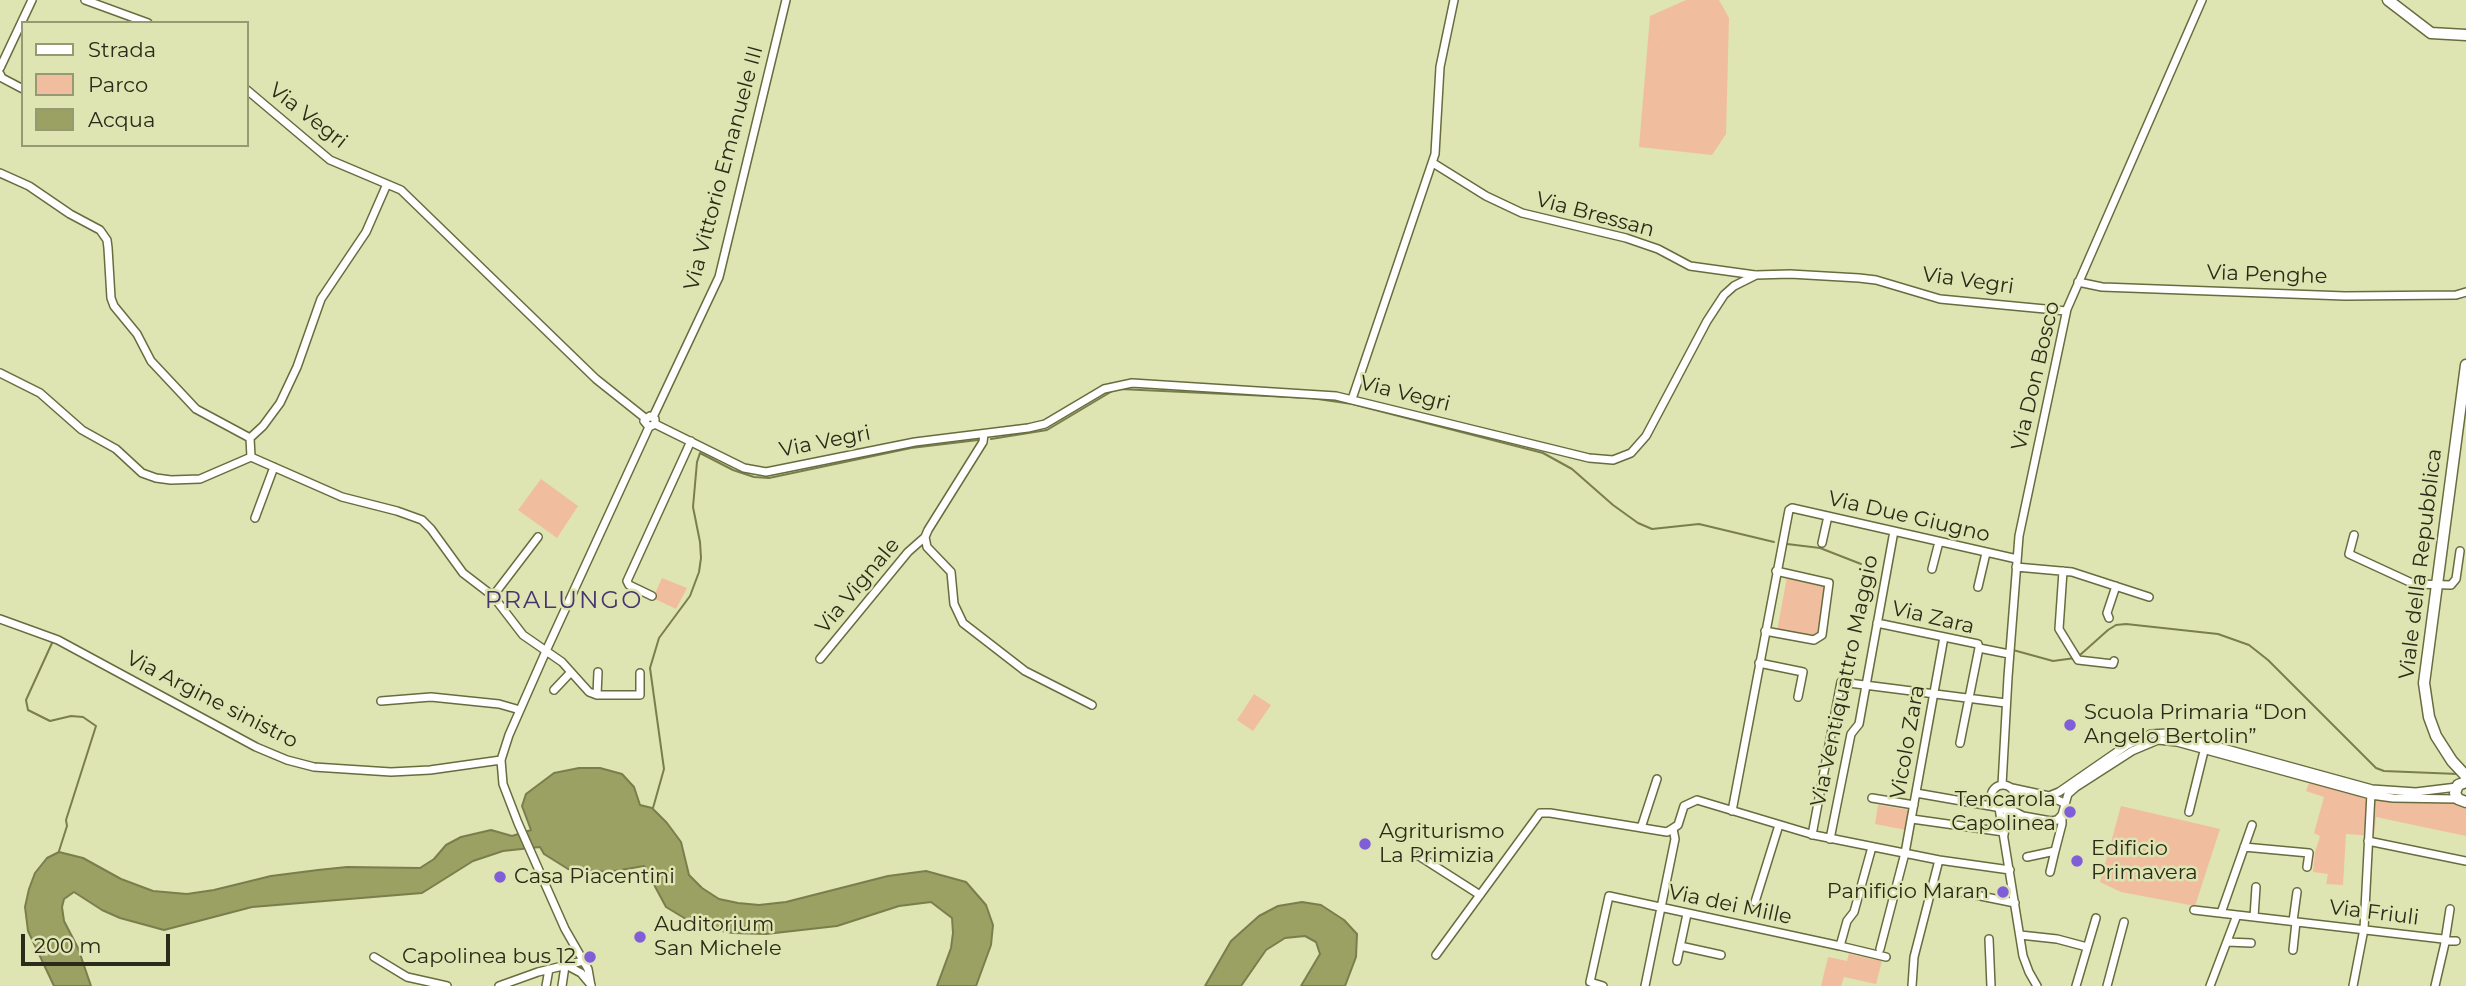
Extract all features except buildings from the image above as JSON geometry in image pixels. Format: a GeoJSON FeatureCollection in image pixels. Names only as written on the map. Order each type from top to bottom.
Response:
{"type":"FeatureCollection","features":[{"type":"Feature","properties":{"kind":"main road"},"geometry":{"type":"LineString","coordinates":[[2388,0],[2431,33],[2466,36]]}},
{"type":"Feature","properties":{"kind":"main road","name":"Viale della Repubblica"},"geometry":{"type":"LineString","coordinates":[[2462,801],[2455,793],[2460,776],[2435,736],[2425,699],[2426,664],[2466,366]]}},
{"type":"Feature","properties":{"kind":"street"},"geometry":{"type":"LineString","coordinates":[[24,21],[32,0]]}},
{"type":"Feature","properties":{"kind":"street"},"geometry":{"type":"LineString","coordinates":[[85,0],[143,21]]}},
{"type":"Feature","properties":{"kind":"street","name":"Via Vittorio Emanuele III"},"geometry":{"type":"LineString","coordinates":[[501,763],[520,710],[546,651],[719,277],[786,0]]}},
{"type":"Feature","properties":{"kind":"street"},"geometry":{"type":"LineString","coordinates":[[1352,399],[1419,197],[1433,163],[1437,145],[1440,67],[1454,0]]}},
{"type":"Feature","properties":{"kind":"street","name":"Via Don Bosco"},"geometry":{"type":"LineString","coordinates":[[2002,785],[2009,653],[2023,513],[2066,311],[2202,0]]}},
{"type":"Feature","properties":{"kind":"street"},"geometry":{"type":"LineString","coordinates":[[0,68],[21,30]]}},
{"type":"Feature","properties":{"kind":"street"},"geometry":{"type":"LineString","coordinates":[[0,74],[21,88]]}},
{"type":"Feature","properties":{"kind":"street","name":"Via Vegri"},"geometry":{"type":"LineString","coordinates":[[248,91],[330,160],[401,190],[597,379],[651,422],[744,468],[766,472],[915,442],[1045,424],[1104,389],[1132,383],[1315,393],[1352,399],[1589,458],[1613,460],[1631,453],[1646,436],[1707,321],[1724,295],[1756,275],[1859,278],[1940,299],[2066,311]]}},
{"type":"Feature","properties":{"kind":"street","name":"Via Bressan"},"geometry":{"type":"LineString","coordinates":[[1433,163],[1486,196],[1522,214],[1626,238],[1658,249],[1690,266],[1756,275]]}},
{"type":"Feature","properties":{"kind":"street"},"geometry":{"type":"LineString","coordinates":[[0,173],[29,186],[70,214],[100,230],[107,240],[111,298],[114,306],[137,334],[150,361],[196,409],[250,438]]}},
{"type":"Feature","properties":{"kind":"street"},"geometry":{"type":"LineString","coordinates":[[250,438],[280,403],[297,367],[321,299],[366,233],[387,184]]}},
{"type":"Feature","properties":{"kind":"street","name":"Via Penghe"},"geometry":{"type":"LineString","coordinates":[[2078,282],[2102,287],[2346,296],[2456,295],[2466,292]]}},
{"type":"Feature","properties":{"kind":"street","name":"Via Penghe"},"geometry":{"type":"LineString","coordinates":[[2456,295],[2466,299]]}},
{"type":"Feature","properties":{"kind":"street"},"geometry":{"type":"LineString","coordinates":[[0,373],[40,393],[82,430],[103,440],[142,472],[156,478],[200,479],[251,457],[342,497],[397,510],[422,520],[432,529],[463,572],[493,596],[523,635],[571,672],[589,692],[597,695],[640,695],[640,673]]}},
{"type":"Feature","properties":{"kind":"street","name":"Via Vignale"},"geometry":{"type":"LineString","coordinates":[[820,659],[908,552],[925,537],[983,442],[984,434]]}},
{"type":"Feature","properties":{"kind":"street"},"geometry":{"type":"LineString","coordinates":[[250,438],[251,457]]}},
{"type":"Feature","properties":{"kind":"street"},"geometry":{"type":"LineString","coordinates":[[652,596],[629,585],[627,581],[691,441]]}},
{"type":"Feature","properties":{"kind":"street"},"geometry":{"type":"LineString","coordinates":[[255,518],[274,467]]}},
{"type":"Feature","properties":{"kind":"street","name":"Via Due Giugno"},"geometry":{"type":"LineString","coordinates":[[1776,571],[1786,514],[1792,508],[1986,553],[2017,563],[2081,574],[2149,597]]}},
{"type":"Feature","properties":{"kind":"street"},"geometry":{"type":"LineString","coordinates":[[1822,543],[1828,516]]}},
{"type":"Feature","properties":{"kind":"street","name":"Via Ventiquattro Maggio"},"geometry":{"type":"LineString","coordinates":[[1830,839],[1851,734],[1858,724],[1866,686],[1894,531]]}},
{"type":"Feature","properties":{"kind":"street"},"geometry":{"type":"LineString","coordinates":[[2354,535],[2348,551],[2350,555],[2414,584],[2448,586],[2454,582],[2460,551]]}},
{"type":"Feature","properties":{"kind":"street"},"geometry":{"type":"LineString","coordinates":[[493,596],[538,537]]}},
{"type":"Feature","properties":{"kind":"street","name":"Via Vignale"},"geometry":{"type":"LineString","coordinates":[[925,537],[930,552],[951,572],[954,604],[963,623],[1026,671],[1092,705]]}},
{"type":"Feature","properties":{"kind":"street"},"geometry":{"type":"LineString","coordinates":[[1932,569],[1939,542]]}},
{"type":"Feature","properties":{"kind":"street"},"geometry":{"type":"LineString","coordinates":[[1978,587],[1986,553]]}},
{"type":"Feature","properties":{"kind":"street"},"geometry":{"type":"LineString","coordinates":[[1732,811],[1759,663],[1776,571],[1829,583],[1822,635],[1814,640],[1765,631]]}},
{"type":"Feature","properties":{"kind":"street"},"geometry":{"type":"LineString","coordinates":[[2063,571],[2058,623],[2076,657],[2113,664],[2114,661]]}},
{"type":"Feature","properties":{"kind":"street"},"geometry":{"type":"LineString","coordinates":[[2109,618],[2107,610],[2116,586]]}},
{"type":"Feature","properties":{"kind":"street","name":"Via Argine sinistro"},"geometry":{"type":"LineString","coordinates":[[0,619],[67,644],[256,747],[287,760],[314,767],[391,772],[501,763]]}},
{"type":"Feature","properties":{"kind":"street","name":"Via Zara"},"geometry":{"type":"LineString","coordinates":[[1877,623],[1978,644],[1960,743]]}},
{"type":"Feature","properties":{"kind":"street","name":"Vicolo Zara"},"geometry":{"type":"LineString","coordinates":[[1880,948],[1912,819],[1944,637]]}},
{"type":"Feature","properties":{"kind":"street","name":"Via Zara"},"geometry":{"type":"LineString","coordinates":[[1979,648],[2009,653]]}},
{"type":"Feature","properties":{"kind":"street"},"geometry":{"type":"LineString","coordinates":[[1759,663],[1803,672],[1798,697]]}},
{"type":"Feature","properties":{"kind":"street"},"geometry":{"type":"LineString","coordinates":[[554,690],[571,672]]}},
{"type":"Feature","properties":{"kind":"street"},"geometry":{"type":"LineString","coordinates":[[597,695],[598,672]]}},
{"type":"Feature","properties":{"kind":"street"},"geometry":{"type":"LineString","coordinates":[[1812,835],[1841,681],[2006,703]]}},
{"type":"Feature","properties":{"kind":"street"},"geometry":{"type":"LineString","coordinates":[[381,701],[432,698],[499,704],[520,710]]}},
{"type":"Feature","properties":{"kind":"street","name":"Viale della Repubblica"},"geometry":{"type":"LineString","coordinates":[[2049,796],[2059,792],[2127,745],[2151,734],[2168,733],[2393,798],[2462,801]]}},
{"type":"Feature","properties":{"kind":"street","name":"Viale della Repubblica"},"geometry":{"type":"LineString","coordinates":[[2064,803],[2068,794],[2076,787],[2144,744],[2167,740],[2206,746]]}},
{"type":"Feature","properties":{"kind":"street"},"geometry":{"type":"LineString","coordinates":[[2189,812],[2206,746]]}},
{"type":"Feature","properties":{"kind":"street"},"geometry":{"type":"LineString","coordinates":[[501,763],[503,784],[510,803],[565,929],[588,970],[591,986]]}},
{"type":"Feature","properties":{"kind":"street","name":"Viale della Repubblica"},"geometry":{"type":"LineString","coordinates":[[2371,792],[2416,792],[2460,776]]}},
{"type":"Feature","properties":{"kind":"street"},"geometry":{"type":"LineString","coordinates":[[1641,828],[1657,779]]}},
{"type":"Feature","properties":{"kind":"street"},"geometry":{"type":"LineString","coordinates":[[1979,802],[1991,796],[1994,789],[2002,785],[2049,796],[2064,803],[2062,824],[2050,872]]}},
{"type":"Feature","properties":{"kind":"street"},"geometry":{"type":"LineString","coordinates":[[2005,831],[2008,808],[2015,799],[2012,788]]}},
{"type":"Feature","properties":{"kind":"street"},"geometry":{"type":"LineString","coordinates":[[2353,986],[2364,929],[2371,792]]}},
{"type":"Feature","properties":{"kind":"street"},"geometry":{"type":"LineString","coordinates":[[1916,793],[2008,808],[2023,816],[2051,821],[2062,815]]}},
{"type":"Feature","properties":{"kind":"street"},"geometry":{"type":"LineString","coordinates":[[1991,796],[1998,807],[2005,831],[2026,964],[2037,986]]}},
{"type":"Feature","properties":{"kind":"street"},"geometry":{"type":"LineString","coordinates":[[1872,798],[1914,804]]}},
{"type":"Feature","properties":{"kind":"street"},"geometry":{"type":"LineString","coordinates":[[1436,955],[1540,813],[1667,832],[1678,825],[1682,810],[1689,802],[1696,800],[1812,835],[1939,860],[2010,870]]}},
{"type":"Feature","properties":{"kind":"street"},"geometry":{"type":"LineString","coordinates":[[2005,831],[2011,819],[2023,816]]}},
{"type":"Feature","properties":{"kind":"street"},"geometry":{"type":"LineString","coordinates":[[1912,819],[2005,831]]}},
{"type":"Feature","properties":{"kind":"street"},"geometry":{"type":"LineString","coordinates":[[2051,821],[2057,839]]}},
{"type":"Feature","properties":{"kind":"street"},"geometry":{"type":"LineString","coordinates":[[1755,902],[1779,825]]}},
{"type":"Feature","properties":{"kind":"street"},"geometry":{"type":"LineString","coordinates":[[2221,913],[2252,825]]}},
{"type":"Feature","properties":{"kind":"street"},"geometry":{"type":"LineString","coordinates":[[1645,986],[1675,839],[1673,829]]}},
{"type":"Feature","properties":{"kind":"street"},"geometry":{"type":"LineString","coordinates":[[2368,841],[2466,861]]}},
{"type":"Feature","properties":{"kind":"street"},"geometry":{"type":"LineString","coordinates":[[1840,946],[1847,921],[1854,912],[1872,847]]}},
{"type":"Feature","properties":{"kind":"street"},"geometry":{"type":"LineString","coordinates":[[2245,847],[2309,853],[2307,867]]}},
{"type":"Feature","properties":{"kind":"street"},"geometry":{"type":"LineString","coordinates":[[2027,857],[2055,851]]}},
{"type":"Feature","properties":{"kind":"street"},"geometry":{"type":"LineString","coordinates":[[1419,856],[1480,895]]}},
{"type":"Feature","properties":{"kind":"street"},"geometry":{"type":"LineString","coordinates":[[1912,986],[1914,957],[1939,860]]}},
{"type":"Feature","properties":{"kind":"street"},"geometry":{"type":"LineString","coordinates":[[2253,917],[2256,887]]}},
{"type":"Feature","properties":{"kind":"street"},"geometry":{"type":"LineString","coordinates":[[1956,891],[2015,902]]}},
{"type":"Feature","properties":{"kind":"street","name":"Via Friuli"},"geometry":{"type":"LineString","coordinates":[[2293,950],[2297,892]]}},
{"type":"Feature","properties":{"kind":"street","name":"Via dei Mille"},"geometry":{"type":"LineString","coordinates":[[1603,986],[1590,982],[1609,896],[1886,957]]}},
{"type":"Feature","properties":{"kind":"street"},"geometry":{"type":"LineString","coordinates":[[2435,986],[2450,909]]}},
{"type":"Feature","properties":{"kind":"street","name":"Via Friuli"},"geometry":{"type":"LineString","coordinates":[[2194,910],[2364,929],[2445,942],[2456,941]]}},
{"type":"Feature","properties":{"kind":"street"},"geometry":{"type":"LineString","coordinates":[[1677,961],[1688,914]]}},
{"type":"Feature","properties":{"kind":"street"},"geometry":{"type":"LineString","coordinates":[[2210,986],[2237,915]]}},
{"type":"Feature","properties":{"kind":"street"},"geometry":{"type":"LineString","coordinates":[[2076,986],[2096,918]]}},
{"type":"Feature","properties":{"kind":"street"},"geometry":{"type":"LineString","coordinates":[[2107,986],[2123,922]]}},
{"type":"Feature","properties":{"kind":"street"},"geometry":{"type":"LineString","coordinates":[[2020,935],[2057,939],[2087,947]]}},
{"type":"Feature","properties":{"kind":"street"},"geometry":{"type":"LineString","coordinates":[[1989,939],[1991,986]]}},
{"type":"Feature","properties":{"kind":"street"},"geometry":{"type":"LineString","coordinates":[[2227,942],[2251,943]]}},
{"type":"Feature","properties":{"kind":"street"},"geometry":{"type":"LineString","coordinates":[[1680,946],[1721,955]]}},
{"type":"Feature","properties":{"kind":"street"},"geometry":{"type":"LineString","coordinates":[[374,957],[407,977],[447,986]]}},
{"type":"Feature","properties":{"kind":"street"},"geometry":{"type":"LineString","coordinates":[[499,986],[583,961]]}},
{"type":"Feature","properties":{"kind":"street"},"geometry":{"type":"LineString","coordinates":[[570,967],[588,970]]}},
{"type":"Feature","properties":{"kind":"street"},"geometry":{"type":"LineString","coordinates":[[562,986],[570,967]]}},
{"type":"Feature","properties":{"kind":"street"},"geometry":{"type":"LineString","coordinates":[[570,967],[582,973],[591,986]]}},
{"type":"Feature","properties":{"kind":"street"},"geometry":{"type":"LineString","coordinates":[[546,986],[549,970]]}},
{"type":"Feature","properties":{"kind":"street"},"geometry":{"type":"LineString","coordinates":[[403,986],[407,977]]}},
{"type":"Feature","properties":{"kind":"green space"},"geometry":{"type":"Polygon","coordinates":[[[1686,0],[1719,0],[1729,18],[1726,134],[1712,155],[1639,147],[1650,16],[1686,0]]]}},
{"type":"Feature","properties":{"kind":"green space"},"geometry":{"type":"Polygon","coordinates":[[[541,479],[578,506],[557,538],[518,510],[541,479]]]}},
{"type":"Feature","properties":{"kind":"green space"},"geometry":{"type":"Polygon","coordinates":[[[1787,577],[1824,584],[1827,587],[1819,634],[1815,638],[1777,631],[1787,577]]]}},
{"type":"Feature","properties":{"kind":"green space"},"geometry":{"type":"Polygon","coordinates":[[[662,578],[687,588],[676,609],[653,598],[662,578]]]}},
{"type":"Feature","properties":{"kind":"green space"},"geometry":{"type":"Polygon","coordinates":[[[1254,694],[1271,705],[1253,731],[1237,720],[1254,694]]]}},
{"type":"Feature","properties":{"kind":"green space"},"geometry":{"type":"Polygon","coordinates":[[[2309,783],[2377,800],[2452,802],[2466,807],[2466,836],[2376,817],[2374,836],[2346,834],[2343,885],[2326,884],[2328,874],[2313,872],[2320,836],[2314,833],[2324,797],[2306,791],[2309,783]]]}},
{"type":"Feature","properties":{"kind":"green space"},"geometry":{"type":"Polygon","coordinates":[[[1878,805],[1910,810],[1906,830],[1875,824],[1878,805]]]}},
{"type":"Feature","properties":{"kind":"green space"},"geometry":{"type":"Polygon","coordinates":[[[2121,806],[2220,829],[2195,906],[2121,892],[2100,882],[2121,806]]]}},
{"type":"Feature","properties":{"kind":"green space"},"geometry":{"type":"Polygon","coordinates":[[[1849,954],[1882,961],[1876,984],[1844,977],[1841,986],[1821,986],[1828,957],[1847,961],[1849,954]]]}},
{"type":"Feature","properties":{"kind":"water"},"geometry":{"type":"Polygon","coordinates":[[[579,768],[600,768],[622,774],[634,787],[640,805],[652,808],[681,842],[689,875],[719,899],[759,905],[786,902],[888,876],[926,871],[966,882],[986,905],[993,925],[991,945],[976,986],[937,986],[951,948],[952,918],[931,902],[899,906],[837,926],[766,934],[733,933],[699,927],[666,907],[644,866],[609,872],[568,869],[544,854],[540,847],[503,851],[473,861],[422,893],[252,907],[164,930],[120,918],[74,892],[64,899],[64,921],[78,948],[91,986],[54,986],[28,931],[25,907],[35,873],[47,858],[59,852],[83,858],[121,879],[153,891],[187,894],[271,876],[318,870],[347,867],[420,868],[434,859],[446,845],[461,837],[491,830],[512,836],[531,830],[522,806],[526,794],[554,773],[579,768]]]}},
{"type":"Feature","properties":{"kind":"water"},"geometry":{"type":"Polygon","coordinates":[[[1302,902],[1321,905],[1344,920],[1357,934],[1356,957],[1345,986],[1301,986],[1320,954],[1316,942],[1305,936],[1285,938],[1266,950],[1241,986],[1205,986],[1231,941],[1259,916],[1278,906],[1302,902]]]}},
{"type":"Feature","properties":{"kind":"waterway"},"geometry":{"type":"LineString","coordinates":[[1120,389],[1311,398],[1352,404],[1543,453],[1572,469],[1613,505],[1638,523],[1652,529],[1699,524],[1774,542]]}},
{"type":"Feature","properties":{"kind":"waterway"},"geometry":{"type":"LineString","coordinates":[[991,439],[1047,430],[1114,390]]}},
{"type":"Feature","properties":{"kind":"waterway"},"geometry":{"type":"LineString","coordinates":[[653,808],[664,769],[650,668],[659,638],[690,596],[699,572],[700,542],[693,507],[700,453],[733,470],[754,477],[769,478],[911,448],[978,440]]}},
{"type":"Feature","properties":{"kind":"waterway"},"geometry":{"type":"LineString","coordinates":[[1787,544],[1820,548],[1861,564]]}},
{"type":"Feature","properties":{"kind":"waterway"},"geometry":{"type":"LineString","coordinates":[[2080,655],[2116,625],[2218,634],[2249,645],[2268,660],[2376,768],[2384,771],[2458,774]]}},
{"type":"Feature","properties":{"kind":"waterway"},"geometry":{"type":"LineString","coordinates":[[52,643],[26,700],[28,710],[50,721],[71,716],[83,717],[96,726],[59,851]]}},
{"type":"Feature","properties":{"kind":"waterway"},"geometry":{"type":"LineString","coordinates":[[2013,650],[2053,661],[2075,658]]}},
{"type":"Feature","properties":{"kind":"place","name":"Scuola Primaria “Don Angelo Bertolin”"},"geometry":{"type":"Point","coordinates":[2070,725]}},
{"type":"Feature","properties":{"kind":"place","name":"Tencarola Capolinea"},"geometry":{"type":"Point","coordinates":[2070,812]}},
{"type":"Feature","properties":{"kind":"place","name":"Agriturismo La Primizia"},"geometry":{"type":"Point","coordinates":[1365,844]}},
{"type":"Feature","properties":{"kind":"place","name":"Edificio Primavera"},"geometry":{"type":"Point","coordinates":[2077,861]}},
{"type":"Feature","properties":{"kind":"place","name":"Casa Piacentini"},"geometry":{"type":"Point","coordinates":[500,877]}},
{"type":"Feature","properties":{"kind":"place","name":"Panificio Maran"},"geometry":{"type":"Point","coordinates":[2003,892]}},
{"type":"Feature","properties":{"kind":"place","name":"Auditorium San Michele"},"geometry":{"type":"Point","coordinates":[640,937]}},
{"type":"Feature","properties":{"kind":"place","name":"Capolinea bus 12"},"geometry":{"type":"Point","coordinates":[590,957]}},
{"type":"Feature","properties":{"kind":"district","name":"PRALUNGO"},"geometry":{"type":"Point","coordinates":[564,601]}}]}
